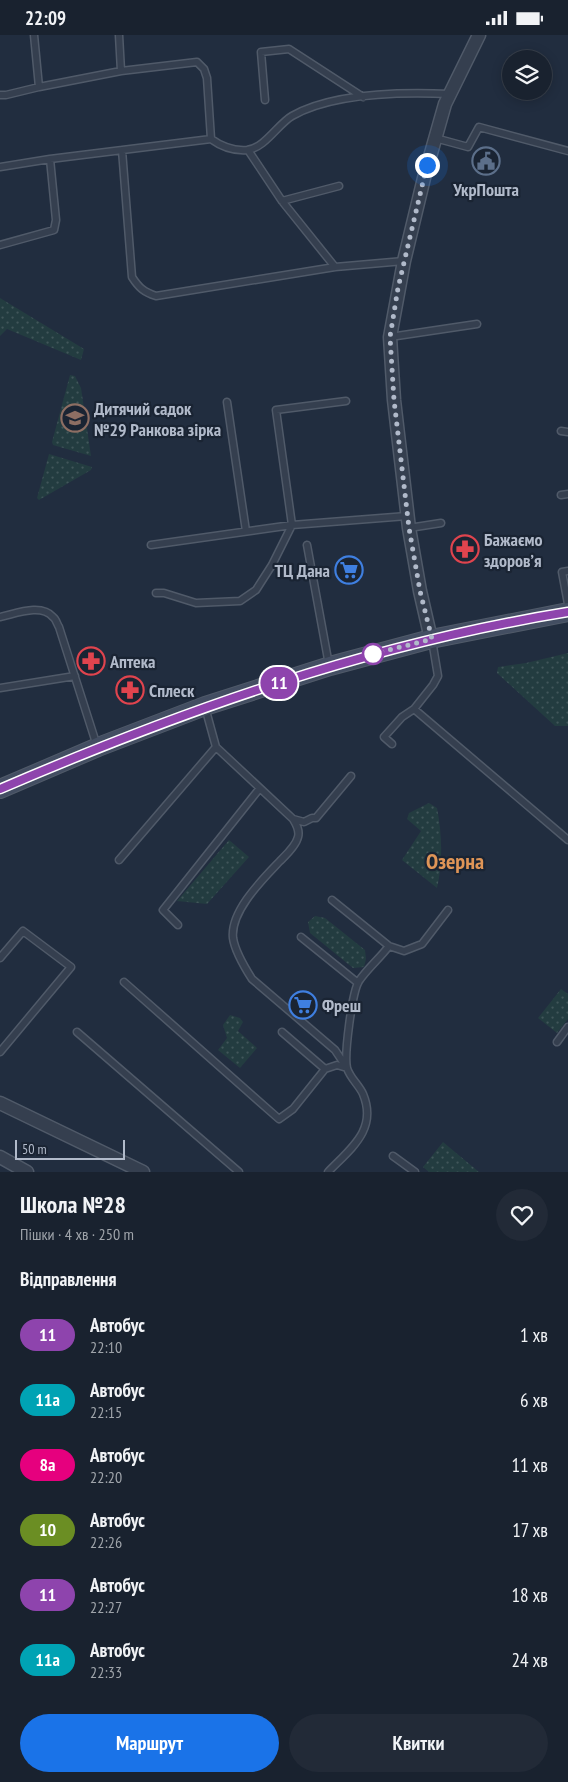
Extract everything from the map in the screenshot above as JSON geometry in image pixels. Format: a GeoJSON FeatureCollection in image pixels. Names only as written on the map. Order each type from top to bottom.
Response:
{"type":"FeatureCollection","features":[{"type":"Feature","properties":{"kind":"main road"},"geometry":{"type":"LineString","coordinates":[[0,789],[98,747],[205,706],[330,666],[432,639],[568,611]]}},
{"type":"Feature","properties":{"kind":"street"},"geometry":{"type":"LineString","coordinates":[[432,639],[420,591],[408,522],[394,400],[390,337],[404,261],[424,178],[445,104],[479,35]]}},
{"type":"Feature","properties":{"kind":"street"},"geometry":{"type":"LineString","coordinates":[[0,1103],[143,1172]]}},
{"type":"Feature","properties":{"kind":"street"},"geometry":{"type":"LineString","coordinates":[[0,1157],[27,1172]]}},
{"type":"Feature","properties":{"kind":"lane"},"geometry":{"type":"LineString","coordinates":[[34,35],[39,87]]}},
{"type":"Feature","properties":{"kind":"lane"},"geometry":{"type":"LineString","coordinates":[[119,35],[121,71]]}},
{"type":"Feature","properties":{"kind":"lane"},"geometry":{"type":"LineString","coordinates":[[265,100],[261,52],[290,49],[363,97]]}},
{"type":"Feature","properties":{"kind":"lane"},"geometry":{"type":"LineString","coordinates":[[0,95],[121,71],[197,62],[204,69],[207,78],[211,139]]}},
{"type":"Feature","properties":{"kind":"lane"},"geometry":{"type":"LineString","coordinates":[[0,167],[211,139],[222,147],[248,150],[268,139],[291,117],[320,104],[363,97],[409,93],[450,94]]}},
{"type":"Feature","properties":{"kind":"lane"},"geometry":{"type":"LineString","coordinates":[[435,138],[468,147],[479,127],[568,151]]}},
{"type":"Feature","properties":{"kind":"lane"},"geometry":{"type":"LineString","coordinates":[[122,150],[132,277],[145,293],[156,296],[335,267],[404,261]]}},
{"type":"Feature","properties":{"kind":"lane"},"geometry":{"type":"LineString","coordinates":[[248,150],[282,201],[335,267]]}},
{"type":"Feature","properties":{"kind":"lane"},"geometry":{"type":"LineString","coordinates":[[0,245],[54,230],[56,220],[50,159]]}},
{"type":"Feature","properties":{"kind":"lane"},"geometry":{"type":"LineString","coordinates":[[282,201],[339,186]]}},
{"type":"Feature","properties":{"kind":"lane"},"geometry":{"type":"LineString","coordinates":[[390,337],[477,324]]}},
{"type":"Feature","properties":{"kind":"lane"},"geometry":{"type":"LineString","coordinates":[[156,593],[164,593],[196,603],[240,601],[256,590],[272,565],[292,525],[276,410],[346,401]]}},
{"type":"Feature","properties":{"kind":"lane"},"geometry":{"type":"LineString","coordinates":[[226,402],[246,531]]}},
{"type":"Feature","properties":{"kind":"lane"},"geometry":{"type":"LineString","coordinates":[[150,545],[292,525],[441,523]]}},
{"type":"Feature","properties":{"kind":"lane"},"geometry":{"type":"LineString","coordinates":[[307,545],[330,666]]}},
{"type":"Feature","properties":{"kind":"lane"},"geometry":{"type":"LineString","coordinates":[[568,571],[562,572],[568,604]]}},
{"type":"Feature","properties":{"kind":"lane"},"geometry":{"type":"LineString","coordinates":[[0,617],[37,610],[46,612],[54,617],[59,627],[98,747]]}},
{"type":"Feature","properties":{"kind":"lane"},"geometry":{"type":"LineString","coordinates":[[392,744],[384,737],[402,717],[414,709],[438,677],[432,639]]}},
{"type":"Feature","properties":{"kind":"lane"},"geometry":{"type":"LineString","coordinates":[[0,688],[75,676]]}},
{"type":"Feature","properties":{"kind":"lane"},"geometry":{"type":"LineString","coordinates":[[205,706],[216,747],[293,819],[298,827],[298,837],[289,852],[256,887],[244,905],[235,923],[233,938],[244,966],[252,979],[336,1050],[364,1097],[367,1119],[365,1130],[360,1139],[328,1172]]}},
{"type":"Feature","properties":{"kind":"lane"},"geometry":{"type":"LineString","coordinates":[[414,709],[568,840]]}},
{"type":"Feature","properties":{"kind":"lane"},"geometry":{"type":"LineString","coordinates":[[119,860],[216,747]]}},
{"type":"Feature","properties":{"kind":"lane"},"geometry":{"type":"LineString","coordinates":[[293,819],[304,822],[316,818],[351,776]]}},
{"type":"Feature","properties":{"kind":"lane"},"geometry":{"type":"LineString","coordinates":[[178,925],[163,910],[260,788]]}},
{"type":"Feature","properties":{"kind":"lane"},"geometry":{"type":"LineString","coordinates":[[332,899],[389,946],[404,951],[422,944],[448,911]]}},
{"type":"Feature","properties":{"kind":"lane"},"geometry":{"type":"LineString","coordinates":[[0,958],[23,931],[71,967],[0,1052]]}},
{"type":"Feature","properties":{"kind":"lane"},"geometry":{"type":"LineString","coordinates":[[301,937],[358,983]]}},
{"type":"Feature","properties":{"kind":"lane"},"geometry":{"type":"LineString","coordinates":[[347,1068],[349,1019],[358,983],[389,946]]}},
{"type":"Feature","properties":{"kind":"lane"},"geometry":{"type":"LineString","coordinates":[[124,982],[279,1119],[293,1109],[325,1069],[337,1065],[347,1068]]}},
{"type":"Feature","properties":{"kind":"lane"},"geometry":{"type":"LineString","coordinates":[[557,1042],[568,1027]]}},
{"type":"Feature","properties":{"kind":"lane"},"geometry":{"type":"LineString","coordinates":[[78,1032],[239,1172]]}},
{"type":"Feature","properties":{"kind":"lane"},"geometry":{"type":"LineString","coordinates":[[282,1032],[325,1069]]}},
{"type":"Feature","properties":{"kind":"lane"},"geometry":{"type":"LineString","coordinates":[[393,1156],[415,1172]]}},
{"type":"Feature","properties":{"kind":"green space"},"geometry":{"type":"Polygon","coordinates":[[[0,298],[84,349],[81,360],[7,329],[0,336],[0,298]]]}},
{"type":"Feature","properties":{"kind":"green space"},"geometry":{"type":"Polygon","coordinates":[[[70,375],[75,376],[81,388],[91,456],[53,445],[52,442],[70,375]]]}},
{"type":"Feature","properties":{"kind":"green space"},"geometry":{"type":"Polygon","coordinates":[[[49,454],[92,467],[91,470],[39,500],[37,498],[49,454]]]}},
{"type":"Feature","properties":{"kind":"green space"},"geometry":{"type":"Polygon","coordinates":[[[568,653],[568,726],[555,726],[497,673],[498,667],[526,663],[568,653]]]}},
{"type":"Feature","properties":{"kind":"green space"},"geometry":{"type":"Polygon","coordinates":[[[429,803],[437,808],[440,828],[441,858],[437,888],[402,860],[421,831],[407,819],[409,813],[429,803]]]}},
{"type":"Feature","properties":{"kind":"green space"},"geometry":{"type":"Polygon","coordinates":[[[229,840],[249,857],[207,904],[177,901],[229,840]]]}},
{"type":"Feature","properties":{"kind":"green space"},"geometry":{"type":"Polygon","coordinates":[[[315,916],[325,918],[365,950],[366,959],[364,967],[353,968],[310,933],[308,922],[315,916]]]}},
{"type":"Feature","properties":{"kind":"green space"},"geometry":{"type":"Polygon","coordinates":[[[561,989],[568,994],[568,1019],[557,1033],[538,1018],[561,989]]]}},
{"type":"Feature","properties":{"kind":"green space"},"geometry":{"type":"Polygon","coordinates":[[[230,1015],[240,1018],[243,1022],[238,1031],[257,1048],[240,1068],[218,1050],[227,1038],[223,1025],[230,1015]]]}},
{"type":"Feature","properties":{"kind":"green space"},"geometry":{"type":"Polygon","coordinates":[[[443,1142],[479,1172],[429,1172],[423,1167],[443,1142]]]}},
{"type":"Feature","properties":{"kind":"bus line","name":"11"},"geometry":{"type":"LineString","coordinates":[[0,789],[98,747],[205,706],[330,666],[432,639],[544,615],[568,612]]}},
{"type":"Feature","properties":{"kind":"place","name":"УкрПошта"},"geometry":{"type":"Point","coordinates":[486,161]}},
{"type":"Feature","properties":{"kind":"place","name":"Дитячий садок №29 Ранкова зірка"},"geometry":{"type":"Point","coordinates":[75,418]}},
{"type":"Feature","properties":{"kind":"place","name":"Бажаємо здоровʼя"},"geometry":{"type":"Point","coordinates":[465,549]}},
{"type":"Feature","properties":{"kind":"place","name":"ТЦ Дана"},"geometry":{"type":"Point","coordinates":[349,570]}},
{"type":"Feature","properties":{"kind":"place","name":"Аптека"},"geometry":{"type":"Point","coordinates":[91,661]}},
{"type":"Feature","properties":{"kind":"place","name":"Сплеск"},"geometry":{"type":"Point","coordinates":[130,690]}},
{"type":"Feature","properties":{"kind":"place","name":"Фреш"},"geometry":{"type":"Point","coordinates":[303,1005]}},
{"type":"Feature","properties":{"kind":"district","name":"Озерна"},"geometry":{"type":"Point","coordinates":[455,861]}},
{"type":"Feature","properties":{"kind":"route"},"geometry":{"type":"LineString","coordinates":[[373,654],[432,639],[420,591],[409,528],[394,400],[390,337],[398,288],[427,165]]}}]}
